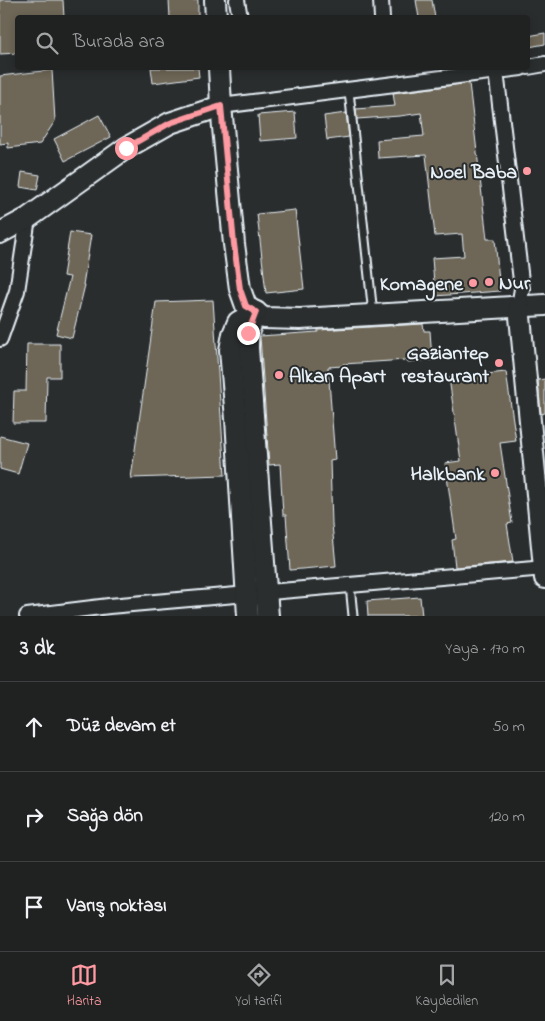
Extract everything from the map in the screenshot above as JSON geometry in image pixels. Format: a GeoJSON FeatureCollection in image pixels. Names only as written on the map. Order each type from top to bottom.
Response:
{"type":"FeatureCollection","features":[{"type":"Feature","properties":{"kind":"street"},"geometry":{"type":"LineString","coordinates":[[215,0],[216,15]]}},
{"type":"Feature","properties":{"kind":"street"},"geometry":{"type":"LineString","coordinates":[[237,0],[240,15]]}},
{"type":"Feature","properties":{"kind":"street"},"geometry":{"type":"LineString","coordinates":[[380,0],[382,15]]}},
{"type":"Feature","properties":{"kind":"street"},"geometry":{"type":"LineString","coordinates":[[530,67],[545,64]]}},
{"type":"Feature","properties":{"kind":"street"},"geometry":{"type":"LineString","coordinates":[[219,70],[234,244],[240,289],[246,306],[264,318],[300,319],[545,305]]}},
{"type":"Feature","properties":{"kind":"street"},"geometry":{"type":"LineString","coordinates":[[0,233],[28,218],[126,148],[170,123],[221,106],[504,70]]}},
{"type":"Feature","properties":{"kind":"street"},"geometry":{"type":"LineString","coordinates":[[26,616],[74,613],[109,606],[350,585],[544,572],[519,306],[522,289],[496,71]]}},
{"type":"Feature","properties":{"kind":"street"},"geometry":{"type":"LineString","coordinates":[[0,339],[17,291],[28,218]]}},
{"type":"Feature","properties":{"kind":"street"},"geometry":{"type":"LineString","coordinates":[[256,312],[238,322],[233,334],[230,350],[236,419],[257,593],[268,616]]}},
{"type":"Feature","properties":{"kind":"street"},"geometry":{"type":"LineString","coordinates":[[248,616],[257,593]]}},
{"type":"Feature","properties":{"kind":"lane"},"geometry":{"type":"LineString","coordinates":[[349,91],[373,314]]}},
{"type":"Feature","properties":{"kind":"lane"},"geometry":{"type":"LineString","coordinates":[[350,585],[353,616]]}},
{"type":"Feature","properties":{"kind":"building"},"geometry":{"type":"Polygon","coordinates":[[[0,0],[63,0],[64,15],[15,15],[15,53],[0,54],[0,0]]]}},
{"type":"Feature","properties":{"kind":"building"},"geometry":{"type":"Polygon","coordinates":[[[169,0],[198,0],[198,15],[170,15],[169,0]]]}},
{"type":"Feature","properties":{"kind":"building"},"geometry":{"type":"Polygon","coordinates":[[[416,0],[432,0],[434,15],[418,15],[416,0]]]}},
{"type":"Feature","properties":{"kind":"building"},"geometry":{"type":"Polygon","coordinates":[[[545,33],[545,44],[530,47],[530,36],[545,33]]]}},
{"type":"Feature","properties":{"kind":"building"},"geometry":{"type":"Polygon","coordinates":[[[52,70],[55,121],[40,144],[8,148],[8,143],[0,144],[0,76],[52,70]]]}},
{"type":"Feature","properties":{"kind":"building"},"geometry":{"type":"Polygon","coordinates":[[[151,70],[198,70],[199,77],[153,83],[151,70]]]}},
{"type":"Feature","properties":{"kind":"building"},"geometry":{"type":"Polygon","coordinates":[[[469,83],[487,239],[495,239],[500,291],[435,296],[432,258],[464,256],[462,234],[435,236],[426,155],[378,158],[377,140],[424,136],[421,113],[357,119],[356,109],[395,106],[393,93],[469,83]]]}},
{"type":"Feature","properties":{"kind":"building"},"geometry":{"type":"Polygon","coordinates":[[[295,112],[297,138],[260,141],[258,115],[295,112]]]}},
{"type":"Feature","properties":{"kind":"building"},"geometry":{"type":"Polygon","coordinates":[[[346,113],[349,137],[327,140],[324,116],[346,113]]]}},
{"type":"Feature","properties":{"kind":"building"},"geometry":{"type":"Polygon","coordinates":[[[99,115],[111,137],[65,161],[54,139],[99,115]]]}},
{"type":"Feature","properties":{"kind":"building"},"geometry":{"type":"Polygon","coordinates":[[[22,172],[40,175],[37,190],[20,187],[22,172]]]}},
{"type":"Feature","properties":{"kind":"building"},"geometry":{"type":"Polygon","coordinates":[[[295,210],[304,289],[266,293],[257,214],[295,210]]]}},
{"type":"Feature","properties":{"kind":"building"},"geometry":{"type":"Polygon","coordinates":[[[70,232],[91,235],[83,285],[85,285],[72,338],[56,334],[70,277],[63,276],[70,232]]]}},
{"type":"Feature","properties":{"kind":"building"},"geometry":{"type":"Polygon","coordinates":[[[213,300],[225,475],[131,478],[156,302],[213,300]]]}},
{"type":"Feature","properties":{"kind":"building"},"geometry":{"type":"Polygon","coordinates":[[[423,324],[424,331],[430,331],[432,360],[343,364],[343,366],[328,367],[335,460],[330,461],[332,524],[336,566],[290,570],[286,515],[283,515],[280,464],[269,465],[260,336],[318,332],[318,330],[423,324]]]}},
{"type":"Feature","properties":{"kind":"building"},"geometry":{"type":"Polygon","coordinates":[[[27,344],[60,344],[60,377],[47,377],[46,423],[13,423],[14,391],[26,391],[27,344]]]}},
{"type":"Feature","properties":{"kind":"building"},"geometry":{"type":"Polygon","coordinates":[[[506,372],[516,441],[500,443],[512,523],[507,524],[513,562],[455,567],[452,540],[456,539],[445,463],[461,461],[449,378],[506,372]]]}},
{"type":"Feature","properties":{"kind":"building"},"geometry":{"type":"Polygon","coordinates":[[[545,379],[545,413],[541,414],[538,380],[545,379]]]}},
{"type":"Feature","properties":{"kind":"building"},"geometry":{"type":"Polygon","coordinates":[[[0,436],[27,443],[18,474],[0,469],[0,436]]]}},
{"type":"Feature","properties":{"kind":"building"},"geometry":{"type":"Polygon","coordinates":[[[420,597],[422,616],[368,616],[367,601],[420,597]]]}},
{"type":"Feature","properties":{"kind":"place","name":"Noel Baba"},"geometry":{"type":"Point","coordinates":[527,171]}},
{"type":"Feature","properties":{"kind":"place","name":"Nur"},"geometry":{"type":"Point","coordinates":[489,282]}},
{"type":"Feature","properties":{"kind":"place","name":"Komagene"},"geometry":{"type":"Point","coordinates":[473,283]}},
{"type":"Feature","properties":{"kind":"place","name":"Gaziantep restaurant"},"geometry":{"type":"Point","coordinates":[499,363]}},
{"type":"Feature","properties":{"kind":"place","name":"Alkan Apart"},"geometry":{"type":"Point","coordinates":[279,375]}},
{"type":"Feature","properties":{"kind":"place","name":"Halkbank"},"geometry":{"type":"Point","coordinates":[495,473]}},
{"type":"Feature","properties":{"kind":"route"},"geometry":{"type":"LineString","coordinates":[[126,148],[170,123],[221,106],[240,289],[246,306],[256,312],[248,333]]}}]}
